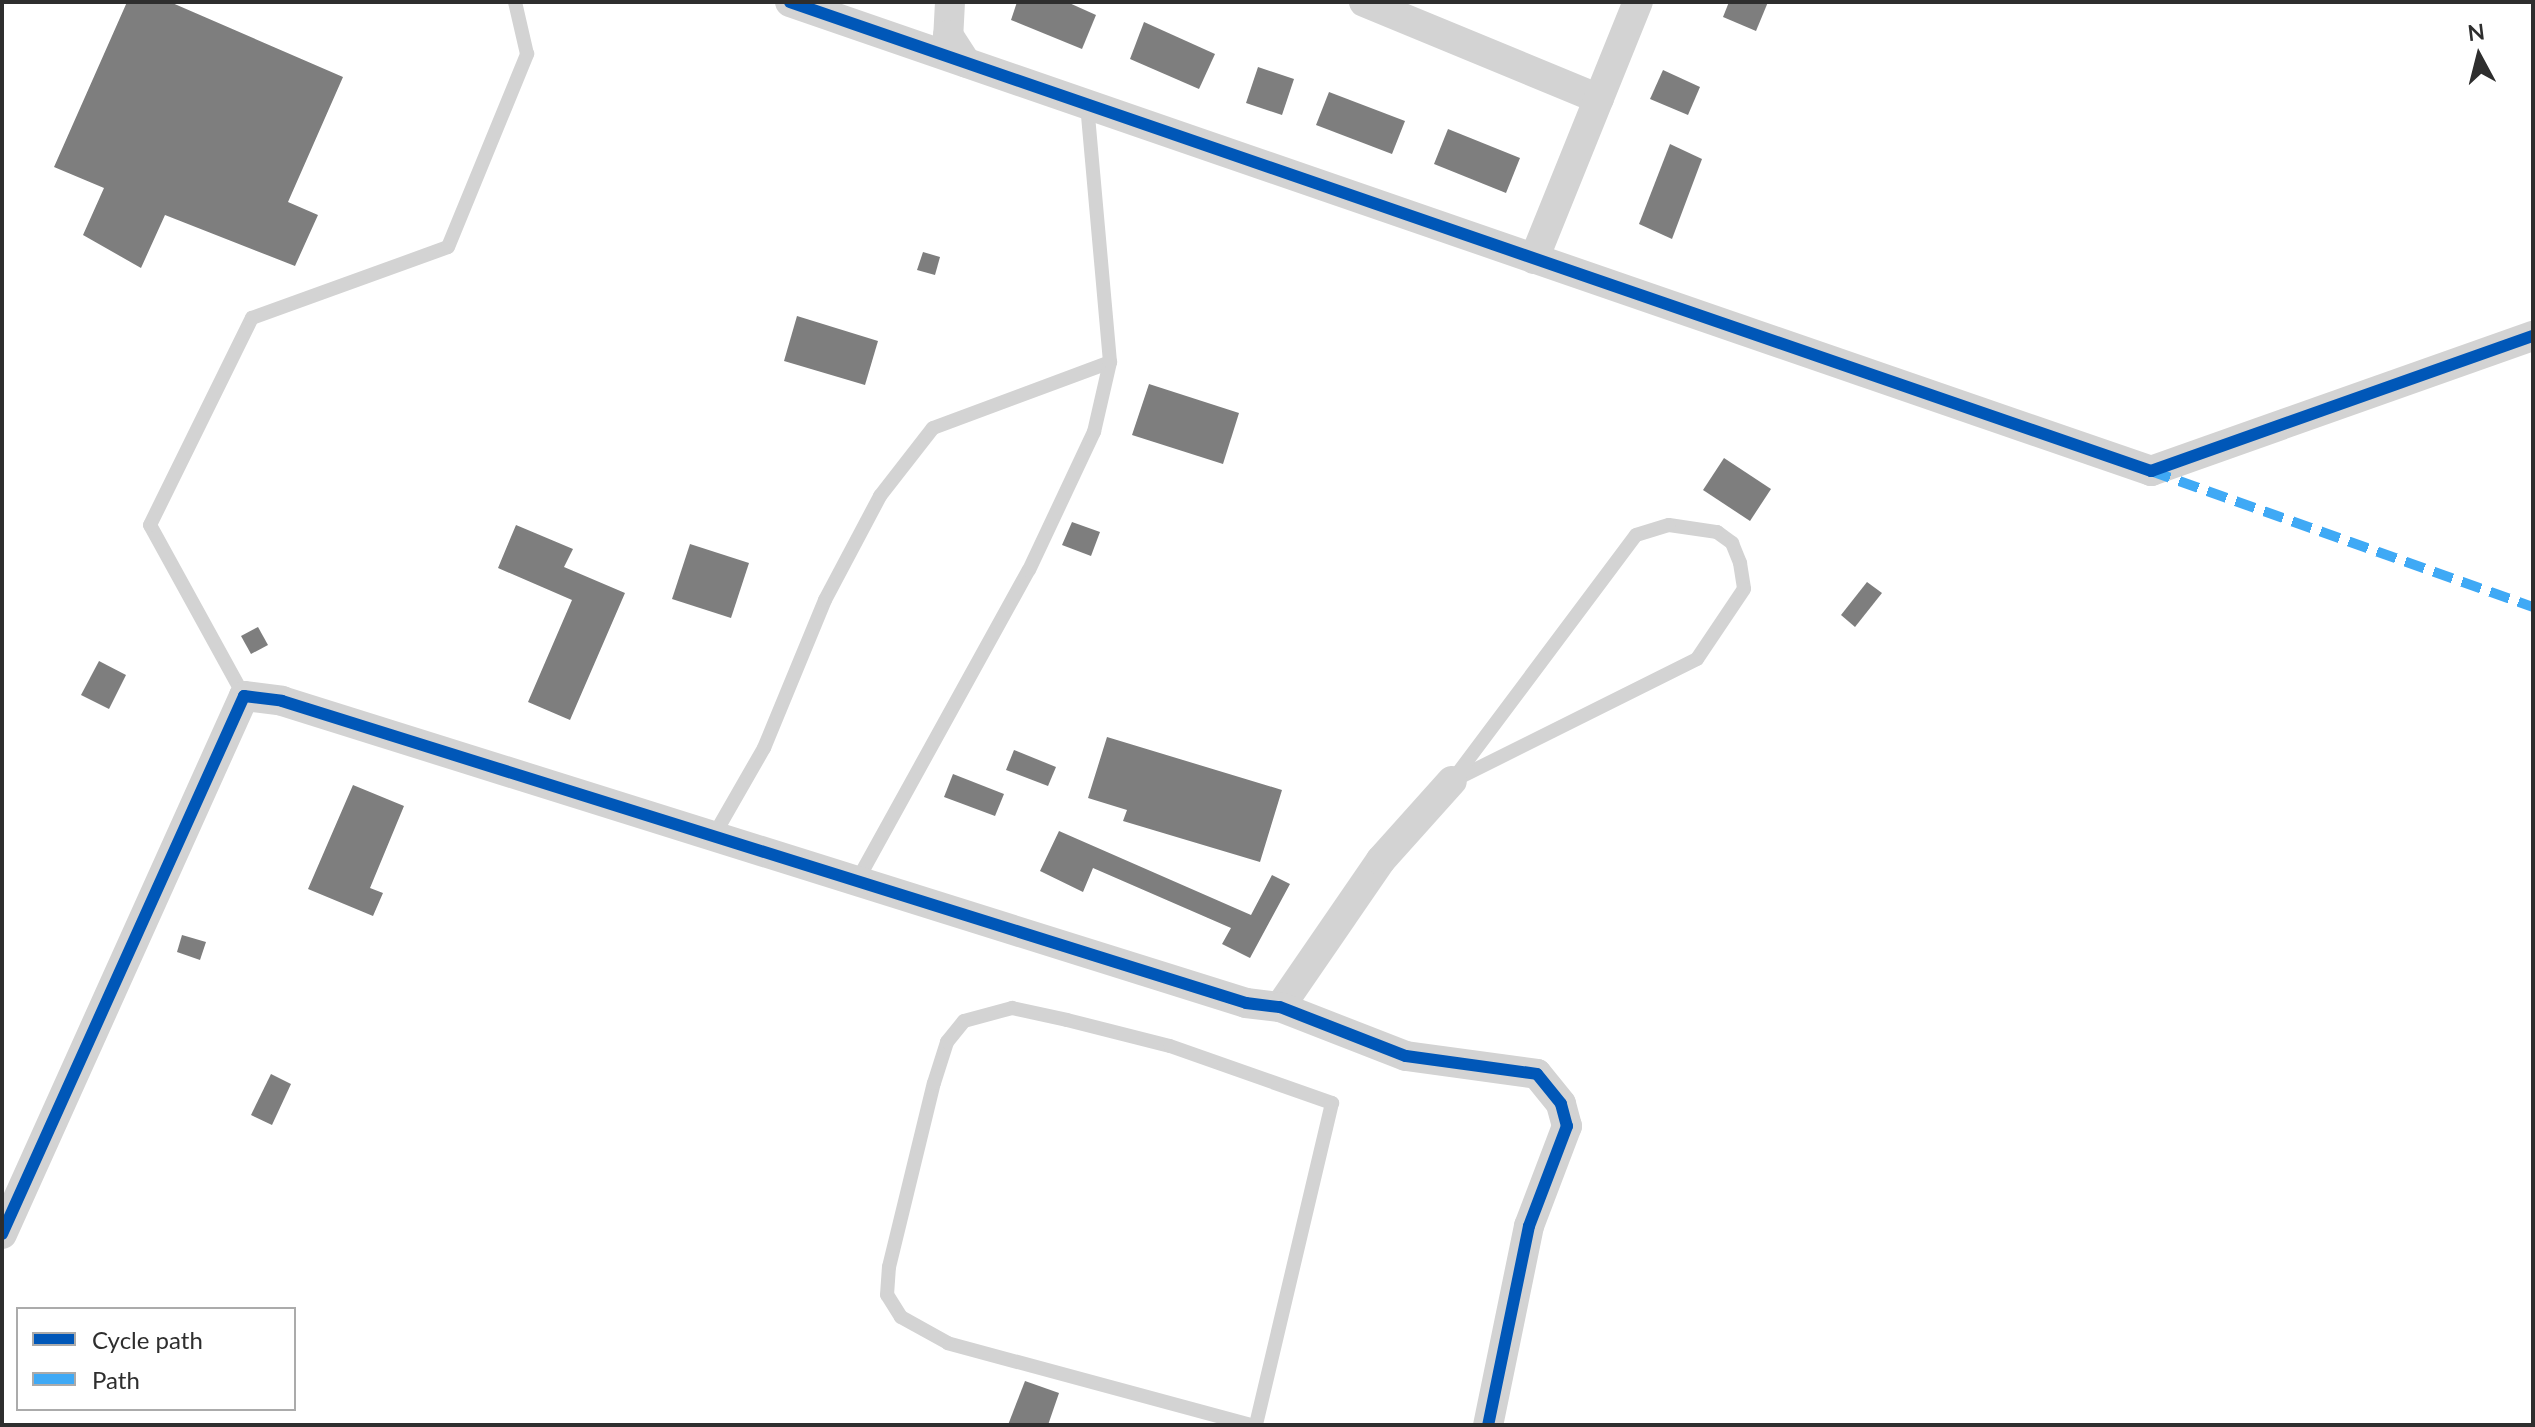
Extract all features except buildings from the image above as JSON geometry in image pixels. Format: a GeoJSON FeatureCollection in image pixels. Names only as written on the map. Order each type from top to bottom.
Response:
{"type":"FeatureCollection","features":[{"type":"Feature","properties":{"kind":"street"},"geometry":{"type":"LineString","coordinates":[[790,2],[2151,471],[2533,336]]}},
{"type":"Feature","properties":{"kind":"street"},"geometry":{"type":"LineString","coordinates":[[950,2],[948,35],[966,63]]}},
{"type":"Feature","properties":{"kind":"street"},"geometry":{"type":"LineString","coordinates":[[1534,259],[1638,2]]}},
{"type":"Feature","properties":{"kind":"street"},"geometry":{"type":"LineString","coordinates":[[1375,4],[1599,99]]}},
{"type":"Feature","properties":{"kind":"street"},"geometry":{"type":"LineString","coordinates":[[2,1234],[244,696],[282,701],[1246,1003],[1280,1007],[1406,1056],[1537,1074],[1561,1104],[1567,1126],[1529,1226],[1488,1425]]}},
{"type":"Feature","properties":{"kind":"street"},"geometry":{"type":"LineString","coordinates":[[1280,1007],[1381,860],[1452,781]]}},
{"type":"Feature","properties":{"kind":"lane"},"geometry":{"type":"LineString","coordinates":[[244,696],[150,525],[252,318],[448,247],[527,54],[515,2]]}},
{"type":"Feature","properties":{"kind":"lane"},"geometry":{"type":"LineString","coordinates":[[857,881],[1029,570],[1094,432],[1110,362],[1087,105]]}},
{"type":"Feature","properties":{"kind":"lane"},"geometry":{"type":"LineString","coordinates":[[713,837],[764,748],[825,600],[880,496],[933,428],[1110,362]]}},
{"type":"Feature","properties":{"kind":"lane"},"geometry":{"type":"LineString","coordinates":[[1697,526],[1732,543],[1744,589],[1697,659],[1452,781],[1636,535],[1697,526]]}},
{"type":"Feature","properties":{"kind":"lane"},"geometry":{"type":"LineString","coordinates":[[1025,1011],[1170,1046],[1332,1103],[1254,1425],[948,1343],[901,1317],[887,1295],[889,1267],[934,1083],[947,1042],[964,1021],[1025,1011]]}},
{"type":"Feature","properties":{"kind":"marked path"},"geometry":{"type":"LineString","coordinates":[[2151,471],[2533,607]]}},
{"type":"Feature","properties":{"kind":"cycle path"},"geometry":{"type":"LineString","coordinates":[[790,2],[2151,471],[2533,336]]}},
{"type":"Feature","properties":{"kind":"cycle path"},"geometry":{"type":"LineString","coordinates":[[2,1234],[244,696],[282,701],[1246,1003],[1280,1007],[1406,1056],[1537,1074],[1561,1104],[1567,1126],[1529,1226],[1488,1425]]}}]}
